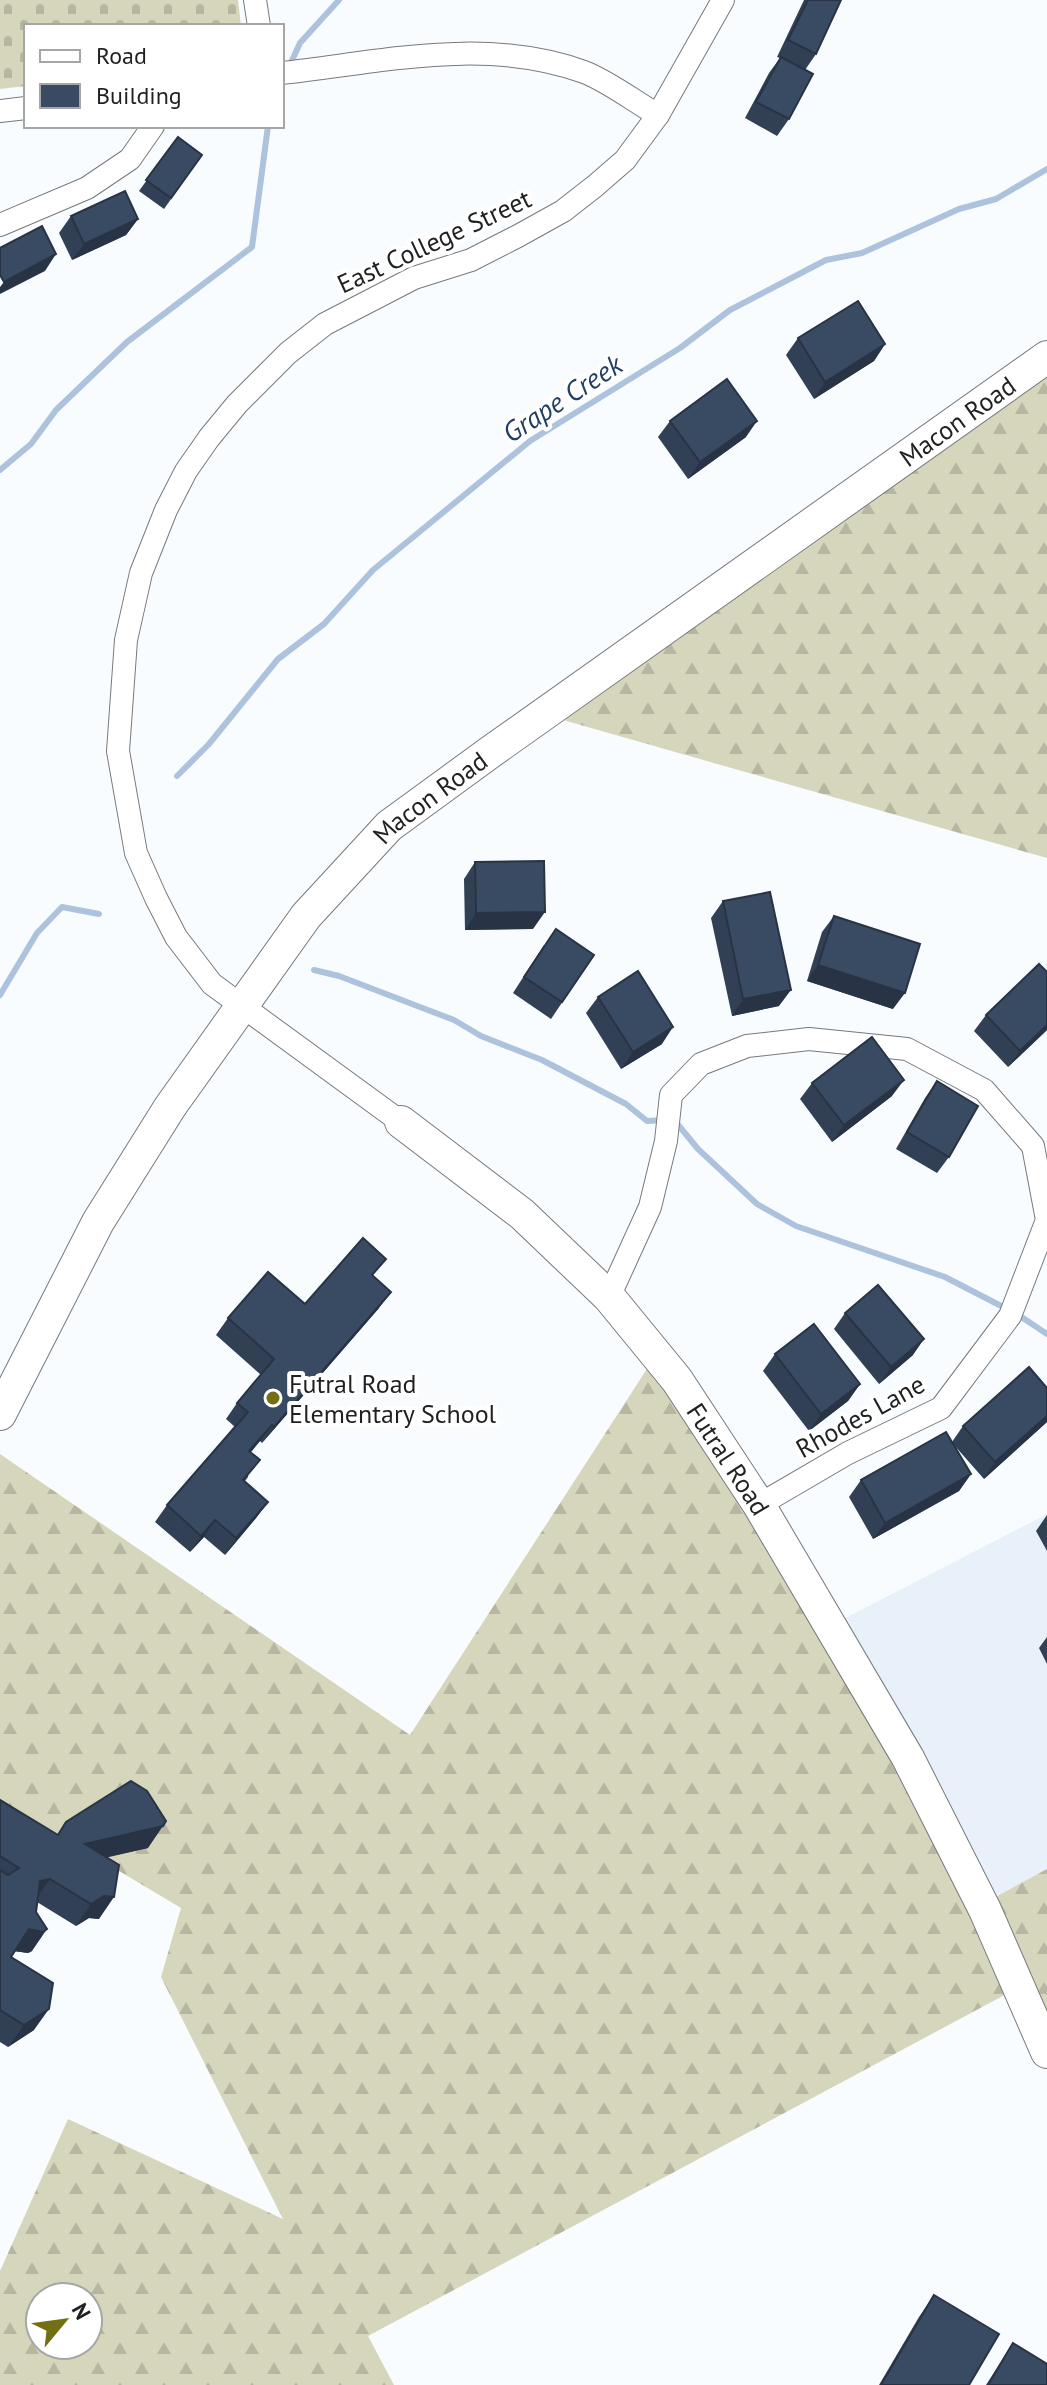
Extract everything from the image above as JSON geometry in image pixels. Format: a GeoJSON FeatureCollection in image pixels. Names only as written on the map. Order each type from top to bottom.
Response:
{"type":"FeatureCollection","features":[{"type":"Feature","properties":{"kind":"main road","name":"Macon Road"},"geometry":{"type":"LineString","coordinates":[[0,1414],[98,1222],[170,1107],[306,916],[389,826],[1047,357]]}},
{"type":"Feature","properties":{"kind":"main road","name":"Futral Road"},"geometry":{"type":"LineString","coordinates":[[401,1122],[522,1214],[609,1297],[677,1380],[759,1505],[908,1758],[985,1910],[1047,2052]]}},
{"type":"Feature","properties":{"kind":"street"},"geometry":{"type":"LineString","coordinates":[[255,0],[259,24]]}},
{"type":"Feature","properties":{"kind":"street","name":"East College Street"},"geometry":{"type":"LineString","coordinates":[[241,1006],[212,984],[196,964],[176,937],[156,898],[136,853],[118,751],[126,640],[141,573],[166,510],[186,471],[237,404],[288,353],[325,324],[414,278],[471,260],[563,211],[625,160],[658,115],[723,0]]}},
{"type":"Feature","properties":{"kind":"street"},"geometry":{"type":"LineString","coordinates":[[284,73],[432,55],[474,52],[509,55],[546,61],[587,73],[658,115]]}},
{"type":"Feature","properties":{"kind":"street"},"geometry":{"type":"LineString","coordinates":[[0,111],[24,108]]}},
{"type":"Feature","properties":{"kind":"street"},"geometry":{"type":"LineString","coordinates":[[0,225],[87,188],[130,159],[152,128]]}},
{"type":"Feature","properties":{"kind":"street","name":"Futral Road"},"geometry":{"type":"LineString","coordinates":[[241,1006],[401,1122]]}},
{"type":"Feature","properties":{"kind":"street","name":"Rhodes Lane"},"geometry":{"type":"LineString","coordinates":[[609,1297],[650,1207],[666,1141],[671,1095],[701,1064],[747,1046],[809,1039],[907,1049],[984,1090],[1040,1148],[1047,1220],[1010,1316],[941,1408],[848,1453],[759,1505]]}},
{"type":"Feature","properties":{"kind":"shaded area"},"geometry":{"type":"Polygon","coordinates":[[[1047,1514],[1047,1869],[979,1906],[824,1629],[1047,1514]]]}},
{"type":"Feature","properties":{"kind":"green space"},"geometry":{"type":"Polygon","coordinates":[[[0,0],[238,0],[241,24],[24,24],[24,86],[0,89],[0,0]]]}},
{"type":"Feature","properties":{"kind":"green space"},"geometry":{"type":"Polygon","coordinates":[[[1047,342],[1047,858],[528,710],[1047,342]]]}},
{"type":"Feature","properties":{"kind":"green space"},"geometry":{"type":"Polygon","coordinates":[[[654,1358],[979,1906],[1047,1869],[1047,2032],[1027,1983],[368,2336],[394,2385],[0,2385],[0,2271],[68,2119],[283,2219],[161,1977],[181,1908],[0,1800],[0,1454],[410,1735],[654,1358]]]}},
{"type":"Feature","properties":{"kind":"building"},"geometry":{"type":"Polygon","coordinates":[[[808,0],[841,0],[816,54],[788,40],[808,0]]]}},
{"type":"Feature","properties":{"kind":"building"},"geometry":{"type":"Polygon","coordinates":[[[781,57],[813,74],[789,119],[756,102],[781,57]]]}},
{"type":"Feature","properties":{"kind":"building"},"geometry":{"type":"Polygon","coordinates":[[[178,137],[202,155],[171,198],[146,180],[178,137]]]}},
{"type":"Feature","properties":{"kind":"building"},"geometry":{"type":"Polygon","coordinates":[[[125,191],[138,219],[84,244],[71,216],[125,191]]]}},
{"type":"Feature","properties":{"kind":"building"},"geometry":{"type":"Polygon","coordinates":[[[42,226],[56,254],[4,282],[0,275],[0,248],[42,226]]]}},
{"type":"Feature","properties":{"kind":"building"},"geometry":{"type":"Polygon","coordinates":[[[858,301],[885,344],[825,382],[798,338],[858,301]]]}},
{"type":"Feature","properties":{"kind":"building"},"geometry":{"type":"Polygon","coordinates":[[[727,379],[757,421],[700,462],[670,421],[727,379]]]}},
{"type":"Feature","properties":{"kind":"building"},"geometry":{"type":"Polygon","coordinates":[[[544,861],[545,912],[476,913],[475,862],[544,861]]]}},
{"type":"Feature","properties":{"kind":"building"},"geometry":{"type":"Polygon","coordinates":[[[770,892],[791,990],[743,999],[723,901],[770,892]]]}},
{"type":"Feature","properties":{"kind":"building"},"geometry":{"type":"Polygon","coordinates":[[[834,916],[920,944],[905,993],[818,965],[834,916]]]}},
{"type":"Feature","properties":{"kind":"building"},"geometry":{"type":"Polygon","coordinates":[[[556,929],[594,955],[562,1002],[524,977],[556,929]]]}},
{"type":"Feature","properties":{"kind":"building"},"geometry":{"type":"Polygon","coordinates":[[[1039,964],[1047,972],[1047,1025],[1020,1051],[986,1015],[1039,964]]]}},
{"type":"Feature","properties":{"kind":"building"},"geometry":{"type":"Polygon","coordinates":[[[638,971],[673,1027],[633,1052],[598,997],[638,971]]]}},
{"type":"Feature","properties":{"kind":"building"},"geometry":{"type":"Polygon","coordinates":[[[872,1037],[904,1080],[844,1125],[812,1083],[872,1037]]]}},
{"type":"Feature","properties":{"kind":"building"},"geometry":{"type":"Polygon","coordinates":[[[937,1081],[978,1106],[949,1157],[907,1132],[937,1081]]]}},
{"type":"Feature","properties":{"kind":"building","name":"Futral Road Elementary School"},"geometry":{"type":"Polygon","coordinates":[[[363,1238],[386,1259],[372,1275],[391,1292],[274,1427],[272,1425],[249,1451],[260,1460],[243,1480],[268,1502],[236,1538],[215,1520],[201,1536],[167,1505],[248,1412],[237,1403],[274,1359],[228,1318],[268,1272],[305,1304],[363,1238]]]}},
{"type":"Feature","properties":{"kind":"building"},"geometry":{"type":"Polygon","coordinates":[[[878,1285],[924,1339],[891,1367],[845,1313],[878,1285]]]}},
{"type":"Feature","properties":{"kind":"building"},"geometry":{"type":"Polygon","coordinates":[[[814,1324],[860,1384],[821,1414],[775,1354],[814,1324]]]}},
{"type":"Feature","properties":{"kind":"building"},"geometry":{"type":"Polygon","coordinates":[[[1029,1367],[1047,1388],[1047,1416],[995,1462],[963,1426],[1029,1367]]]}},
{"type":"Feature","properties":{"kind":"building"},"geometry":{"type":"Polygon","coordinates":[[[946,1432],[971,1474],[885,1523],[861,1480],[946,1432]]]}},
{"type":"Feature","properties":{"kind":"building"},"geometry":{"type":"Polygon","coordinates":[[[131,1781],[147,1791],[166,1821],[163,1826],[85,1844],[119,1865],[114,1897],[104,1896],[91,1904],[50,1879],[40,1881],[36,1912],[47,1929],[43,1932],[29,1929],[11,1957],[53,1983],[49,2009],[24,2025],[0,2010],[0,1870],[8,1875],[19,1868],[0,1856],[0,1800],[58,1835],[66,1822],[131,1781]]]}},
{"type":"Feature","properties":{"kind":"building"},"geometry":{"type":"Polygon","coordinates":[[[934,2295],[999,2334],[969,2385],[881,2385],[934,2295]]]}},
{"type":"Feature","properties":{"kind":"building"},"geometry":{"type":"Polygon","coordinates":[[[1013,2343],[1047,2364],[1047,2385],[988,2385],[1013,2343]]]}},
{"type":"Feature","properties":{"kind":"waterway"},"geometry":{"type":"LineString","coordinates":[[289,67],[300,43],[339,0]]}},
{"type":"Feature","properties":{"kind":"waterway"},"geometry":{"type":"LineString","coordinates":[[0,470],[31,444],[56,410],[127,342],[252,247],[268,128]]}},
{"type":"Feature","properties":{"kind":"waterway","name":"Grape Creek"},"geometry":{"type":"LineString","coordinates":[[177,776],[209,744],[278,659],[324,624],[373,570],[530,441],[680,348],[730,310],[826,260],[862,253],[959,209],[996,199],[1047,169]]}},
{"type":"Feature","properties":{"kind":"waterway","name":"Grape Creek"},"geometry":{"type":"LineString","coordinates":[[0,995],[37,933],[62,907],[99,914]]}},
{"type":"Feature","properties":{"kind":"waterway"},"geometry":{"type":"LineString","coordinates":[[314,970],[339,976],[454,1020],[481,1036],[542,1060],[626,1104],[647,1121],[664,1120]]}},
{"type":"Feature","properties":{"kind":"waterway"},"geometry":{"type":"LineString","coordinates":[[675,1121],[698,1149],[757,1204],[796,1226],[945,1277],[1007,1309]]}},
{"type":"Feature","properties":{"kind":"waterway"},"geometry":{"type":"LineString","coordinates":[[1017,1314],[1047,1334]]}},
{"type":"Feature","properties":{"kind":"place","name":"Futral Road Elementary School"},"geometry":{"type":"Point","coordinates":[273,1398]}}]}
